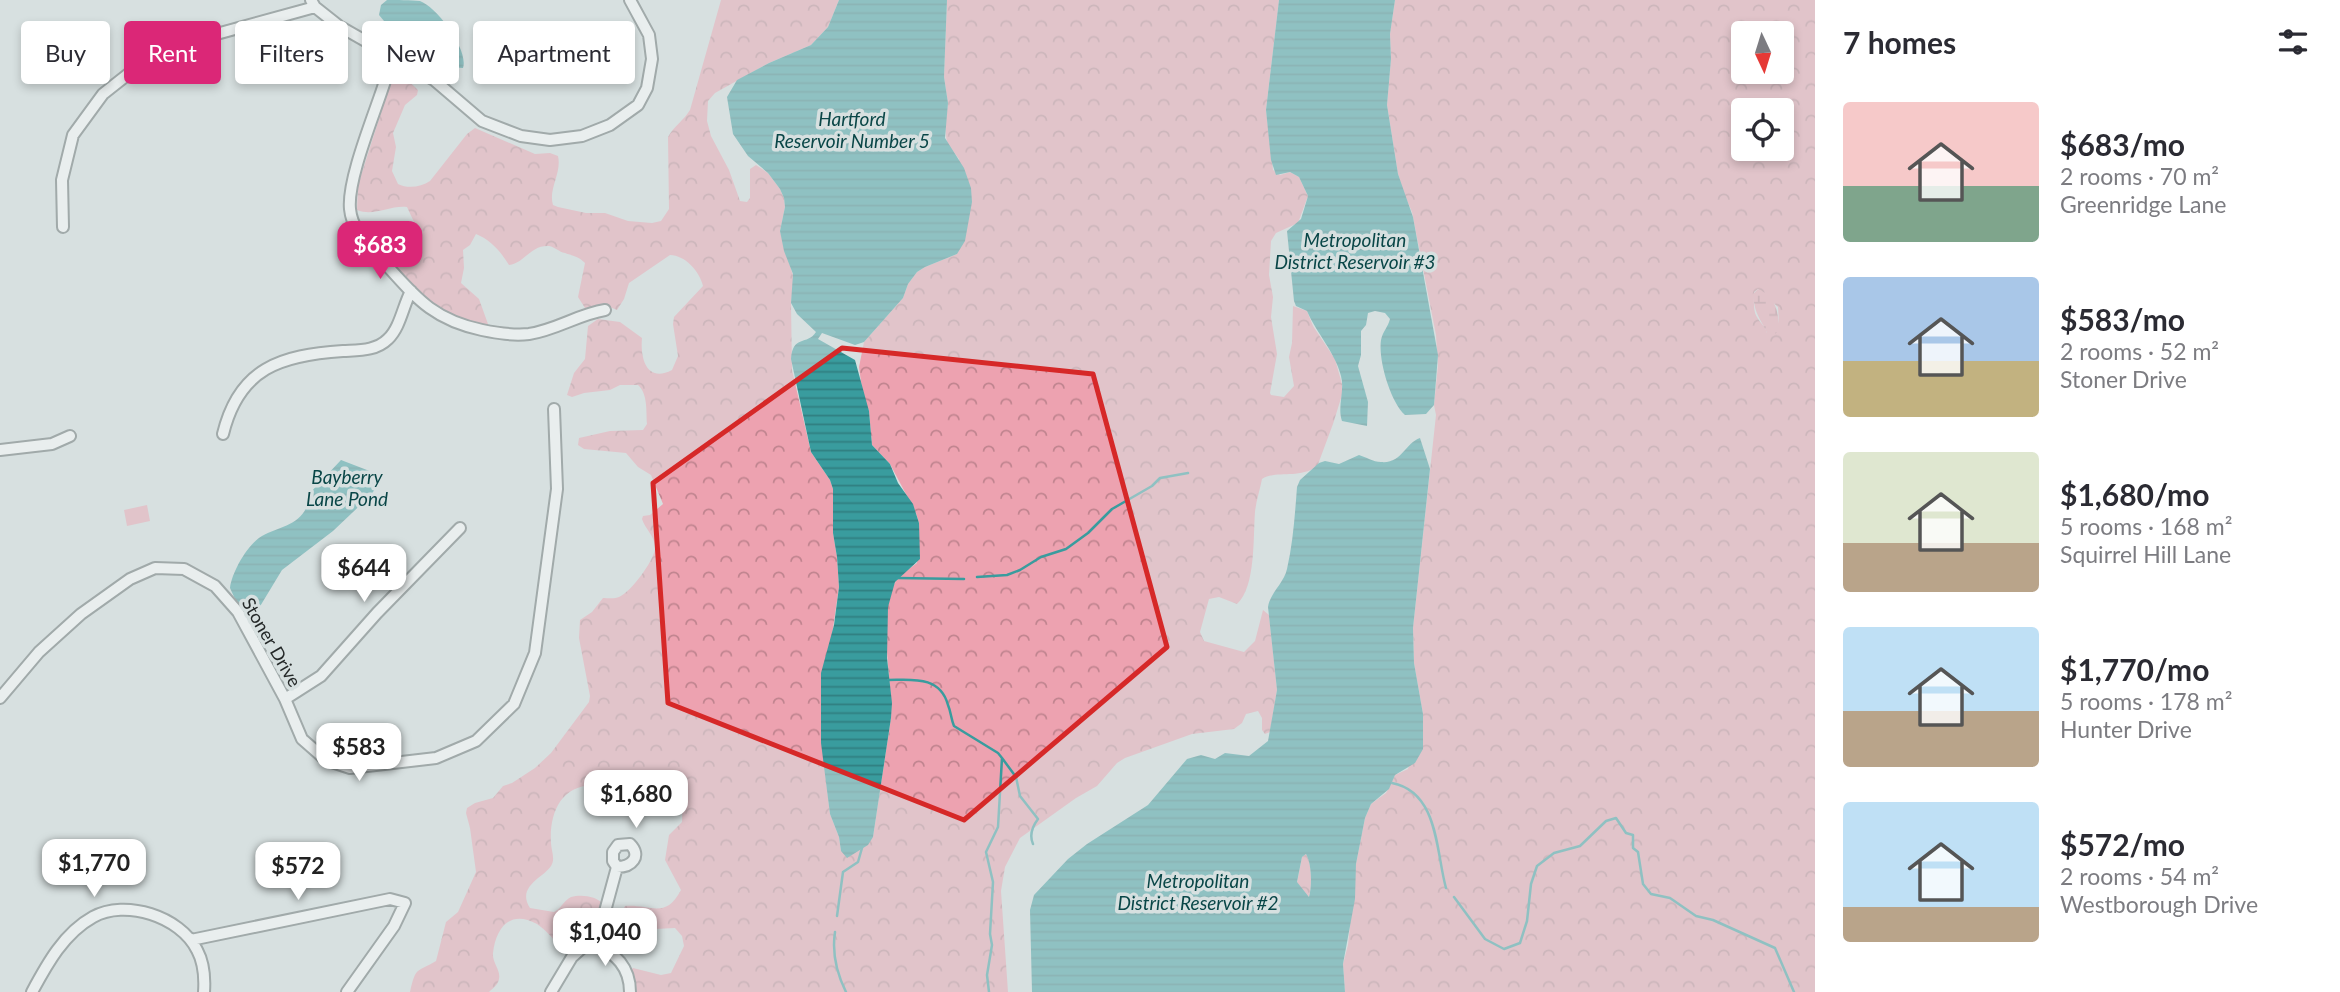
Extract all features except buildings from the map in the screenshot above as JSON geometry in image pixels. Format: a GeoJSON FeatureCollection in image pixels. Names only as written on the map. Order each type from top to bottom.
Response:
{"type":"FeatureCollection","features":[{"type":"Feature","properties":{"kind":"street"},"geometry":{"type":"LineString","coordinates":[[439,84],[482,121],[521,136],[550,140],[582,136],[610,125],[638,105],[647,88],[652,59],[649,35],[630,0]]}},
{"type":"Feature","properties":{"kind":"street"},"geometry":{"type":"LineString","coordinates":[[63,227],[62,180],[73,135],[103,94],[146,60],[202,38],[313,3],[339,26],[362,39]]}},
{"type":"Feature","properties":{"kind":"street"},"geometry":{"type":"LineString","coordinates":[[384,84],[350,190],[350,211],[355,230],[411,291],[436,314],[457,325],[501,334],[530,334],[586,313],[605,310]]}},
{"type":"Feature","properties":{"kind":"street"},"geometry":{"type":"LineString","coordinates":[[223,434],[238,394],[256,375],[277,362],[297,356],[363,350],[381,345],[393,334],[411,291]]}},
{"type":"Feature","properties":{"kind":"street","name":"Stoner Drive"},"geometry":{"type":"LineString","coordinates":[[0,698],[39,652],[81,614],[130,579],[155,568],[184,569],[215,586],[238,612],[285,699],[302,739],[326,760],[350,768],[436,758],[476,741],[514,704],[535,653],[558,489],[554,409]]}},
{"type":"Feature","properties":{"kind":"street"},"geometry":{"type":"LineString","coordinates":[[0,450],[52,443],[70,436]]}},
{"type":"Feature","properties":{"kind":"street"},"geometry":{"type":"LineString","coordinates":[[285,699],[321,676],[377,613],[460,528]]}},
{"type":"Feature","properties":{"kind":"street"},"geometry":{"type":"LineString","coordinates":[[551,992],[572,957],[592,939],[601,926],[618,867]]}},
{"type":"Feature","properties":{"kind":"street"},"geometry":{"type":"LineString","coordinates":[[191,940],[390,899],[405,903],[394,926],[347,992]]}},
{"type":"Feature","properties":{"kind":"street"},"geometry":{"type":"LineString","coordinates":[[32,992],[54,953],[72,932],[90,918],[105,911],[131,909],[162,919],[191,940],[201,961],[204,992]]}},
{"type":"Feature","properties":{"kind":"street"},"geometry":{"type":"LineString","coordinates":[[592,939],[613,954],[630,976],[630,992]]}},
{"type":"Feature","properties":{"kind":"highlighted area"},"geometry":{"type":"Polygon","coordinates":[[[842,348],[1093,374],[1167,647],[964,820],[668,703],[653,483],[842,348]]]}},
{"type":"Feature","properties":{"kind":"green space"},"geometry":{"type":"Polygon","coordinates":[[[721,0],[839,0],[828,27],[811,45],[769,63],[715,93],[708,101],[707,121],[740,201],[747,202],[750,198],[750,169],[756,165],[768,173],[784,198],[780,231],[794,279],[791,303],[792,370],[811,452],[833,489],[833,533],[839,587],[832,635],[826,780],[830,814],[841,851],[873,837],[891,718],[887,610],[896,581],[917,563],[919,523],[890,464],[872,445],[869,411],[863,396],[859,367],[864,342],[903,298],[908,284],[917,272],[957,254],[959,159],[947,143],[945,128],[948,103],[944,77],[947,0],[1279,0],[1266,110],[1273,170],[1280,175],[1290,172],[1299,177],[1308,196],[1298,223],[1276,233],[1271,241],[1271,317],[1277,354],[1270,393],[1284,397],[1294,386],[1289,357],[1293,306],[1307,311],[1313,326],[1335,359],[1342,395],[1317,467],[1302,473],[1274,475],[1262,479],[1256,508],[1248,586],[1237,604],[1219,597],[1209,599],[1200,632],[1204,641],[1244,652],[1255,641],[1263,610],[1269,615],[1277,690],[1270,732],[1265,734],[1262,730],[1262,718],[1258,711],[1246,714],[1242,723],[1234,729],[1192,734],[1125,758],[1117,763],[1097,786],[1020,838],[1005,867],[1001,891],[1008,992],[633,992],[630,971],[633,968],[661,975],[671,973],[684,946],[682,936],[675,928],[655,929],[640,925],[619,927],[617,924],[625,906],[663,908],[675,899],[681,890],[665,860],[669,835],[682,822],[683,788],[674,781],[649,780],[641,782],[623,798],[610,795],[600,786],[576,788],[568,793],[556,810],[551,831],[553,862],[529,887],[526,900],[530,908],[554,912],[575,896],[593,897],[603,904],[592,927],[579,935],[571,948],[561,947],[537,924],[527,920],[512,920],[497,936],[493,957],[499,979],[489,992],[410,992],[418,971],[436,961],[446,922],[458,912],[476,872],[467,808],[493,798],[503,786],[535,768],[551,753],[589,702],[579,638],[580,620],[592,612],[603,598],[617,598],[624,594],[646,569],[655,549],[654,541],[642,519],[663,504],[651,475],[638,467],[626,453],[584,449],[578,445],[579,438],[610,431],[643,430],[647,424],[645,398],[638,385],[620,385],[610,390],[572,397],[567,395],[574,373],[585,359],[588,326],[598,319],[620,322],[642,338],[642,354],[651,371],[663,373],[672,370],[678,356],[674,317],[703,286],[691,265],[670,255],[629,283],[617,310],[605,305],[585,308],[578,297],[585,263],[580,259],[542,246],[515,264],[509,265],[495,247],[476,234],[470,245],[463,250],[461,283],[479,299],[488,327],[469,323],[437,308],[425,298],[402,274],[380,244],[382,240],[414,232],[414,222],[407,207],[376,212],[357,210],[358,185],[390,84],[412,84],[418,90],[417,95],[405,105],[393,133],[396,147],[392,171],[398,184],[414,187],[430,181],[467,134],[475,128],[535,154],[550,153],[558,156],[552,193],[553,205],[586,213],[605,213],[628,221],[661,221],[669,209],[668,137],[690,110],[721,0]]]}},
{"type":"Feature","properties":{"kind":"green space"},"geometry":{"type":"Polygon","coordinates":[[[1395,0],[1815,0],[1815,992],[1345,992],[1343,964],[1348,945],[1356,864],[1365,818],[1371,804],[1386,793],[1395,775],[1408,769],[1423,714],[1414,663],[1413,628],[1436,415],[1434,405],[1438,365],[1436,335],[1412,212],[1398,174],[1387,105],[1390,34],[1395,0]],[[1758,289],[1754,292],[1756,315],[1767,333],[1779,324],[1778,307],[1758,289]]]}},
{"type":"Feature","properties":{"kind":"green space"},"geometry":{"type":"Polygon","coordinates":[[[1758,289],[1769,296],[1777,310],[1780,329],[1773,336],[1768,335],[1757,312],[1753,294],[1758,289]]]}},
{"type":"Feature","properties":{"kind":"green space"},"geometry":{"type":"Polygon","coordinates":[[[147,505],[150,521],[127,526],[124,510],[147,505]]]}},
{"type":"Feature","properties":{"kind":"green space"},"geometry":{"type":"Polygon","coordinates":[[[1306,854],[1311,875],[1309,897],[1297,883],[1302,857],[1306,854]]]}},
{"type":"Feature","properties":{"kind":"water"},"geometry":{"type":"Polygon","coordinates":[[[387,0],[420,1],[444,21],[384,21],[379,15],[381,5],[387,0]]]}},
{"type":"Feature","properties":{"kind":"water","name":"Hartford Reservoir Number 5"},"geometry":{"type":"Polygon","coordinates":[[[839,0],[947,0],[944,77],[948,103],[945,138],[964,168],[971,188],[972,202],[965,241],[957,254],[917,272],[908,284],[903,298],[864,342],[855,345],[822,333],[818,339],[855,360],[869,411],[872,445],[890,464],[898,483],[913,504],[919,523],[920,559],[895,582],[888,607],[887,658],[892,703],[873,837],[868,845],[847,858],[841,851],[830,814],[821,743],[821,673],[834,625],[839,587],[833,533],[833,489],[811,452],[791,359],[794,346],[809,339],[816,332],[797,314],[791,303],[793,274],[780,231],[784,198],[768,173],[748,156],[733,134],[727,97],[737,80],[811,45],[828,27],[839,0]]]}},
{"type":"Feature","properties":{"kind":"water","name":"Metropolitan District Reservoir #3"},"geometry":{"type":"Polygon","coordinates":[[[1279,0],[1395,0],[1390,34],[1387,105],[1398,174],[1413,217],[1438,355],[1434,405],[1426,414],[1405,415],[1394,400],[1381,358],[1382,337],[1390,319],[1385,313],[1375,311],[1368,313],[1366,325],[1361,331],[1358,366],[1368,402],[1367,426],[1342,421],[1342,382],[1338,367],[1307,311],[1296,306],[1294,301],[1287,231],[1301,219],[1308,196],[1299,177],[1290,172],[1276,175],[1271,160],[1266,110],[1279,0]]]}},
{"type":"Feature","properties":{"kind":"water"},"geometry":{"type":"Polygon","coordinates":[[[459,46],[464,60],[463,68],[459,68],[459,46]]]}},
{"type":"Feature","properties":{"kind":"water","name":"Metropolitan District Reservoir #2"},"geometry":{"type":"Polygon","coordinates":[[[1420,438],[1430,469],[1413,628],[1414,663],[1423,714],[1423,749],[1415,763],[1395,775],[1389,789],[1371,804],[1365,818],[1356,864],[1355,899],[1343,964],[1345,992],[1032,992],[1030,910],[1034,895],[1068,859],[1087,844],[1148,805],[1187,759],[1201,755],[1215,759],[1225,753],[1249,756],[1268,741],[1277,690],[1268,607],[1287,569],[1300,480],[1325,461],[1339,464],[1359,455],[1378,462],[1394,460],[1420,438]],[[1306,854],[1302,857],[1297,882],[1309,897],[1311,875],[1306,854]]]}},
{"type":"Feature","properties":{"kind":"water","name":"Bayberry Lane Pond"},"geometry":{"type":"Polygon","coordinates":[[[341,460],[380,475],[381,480],[371,495],[333,531],[282,570],[259,608],[249,612],[235,599],[230,588],[241,559],[256,540],[299,518],[307,506],[305,501],[308,495],[341,460]]]}},
{"type":"Feature","properties":{"kind":"waterway"},"geometry":{"type":"LineString","coordinates":[[977,577],[1007,575],[1041,557],[1066,549],[1088,533],[1112,509],[1152,486],[1160,478],[1188,473]]}},
{"type":"Feature","properties":{"kind":"waterway"},"geometry":{"type":"LineString","coordinates":[[897,578],[964,579]]}},
{"type":"Feature","properties":{"kind":"waterway"},"geometry":{"type":"LineString","coordinates":[[888,680],[924,681],[938,688],[944,695],[954,726],[1002,758],[998,827],[986,852],[993,882],[990,934],[992,945],[987,975],[989,992]]}},
{"type":"Feature","properties":{"kind":"waterway"},"geometry":{"type":"LineString","coordinates":[[1002,758],[1016,777],[1020,796],[1038,819],[1032,831],[1033,844]]}},
{"type":"Feature","properties":{"kind":"waterway"},"geometry":{"type":"LineString","coordinates":[[1392,783],[1419,798],[1427,811],[1437,842],[1446,888]]}},
{"type":"Feature","properties":{"kind":"waterway"},"geometry":{"type":"LineString","coordinates":[[1454,897],[1485,939],[1504,949],[1520,943],[1537,866],[1554,853],[1580,846],[1606,821],[1616,818],[1626,833],[1633,835],[1633,848],[1638,852],[1643,884],[1651,894],[1670,898],[1696,916],[1713,920],[1775,948],[1794,992]]}},
{"type":"Feature","properties":{"kind":"waterway"},"geometry":{"type":"LineString","coordinates":[[837,916],[843,872],[858,862],[862,848]]}},
{"type":"Feature","properties":{"kind":"waterway"},"geometry":{"type":"LineString","coordinates":[[835,932],[836,963],[846,992]]}}]}
